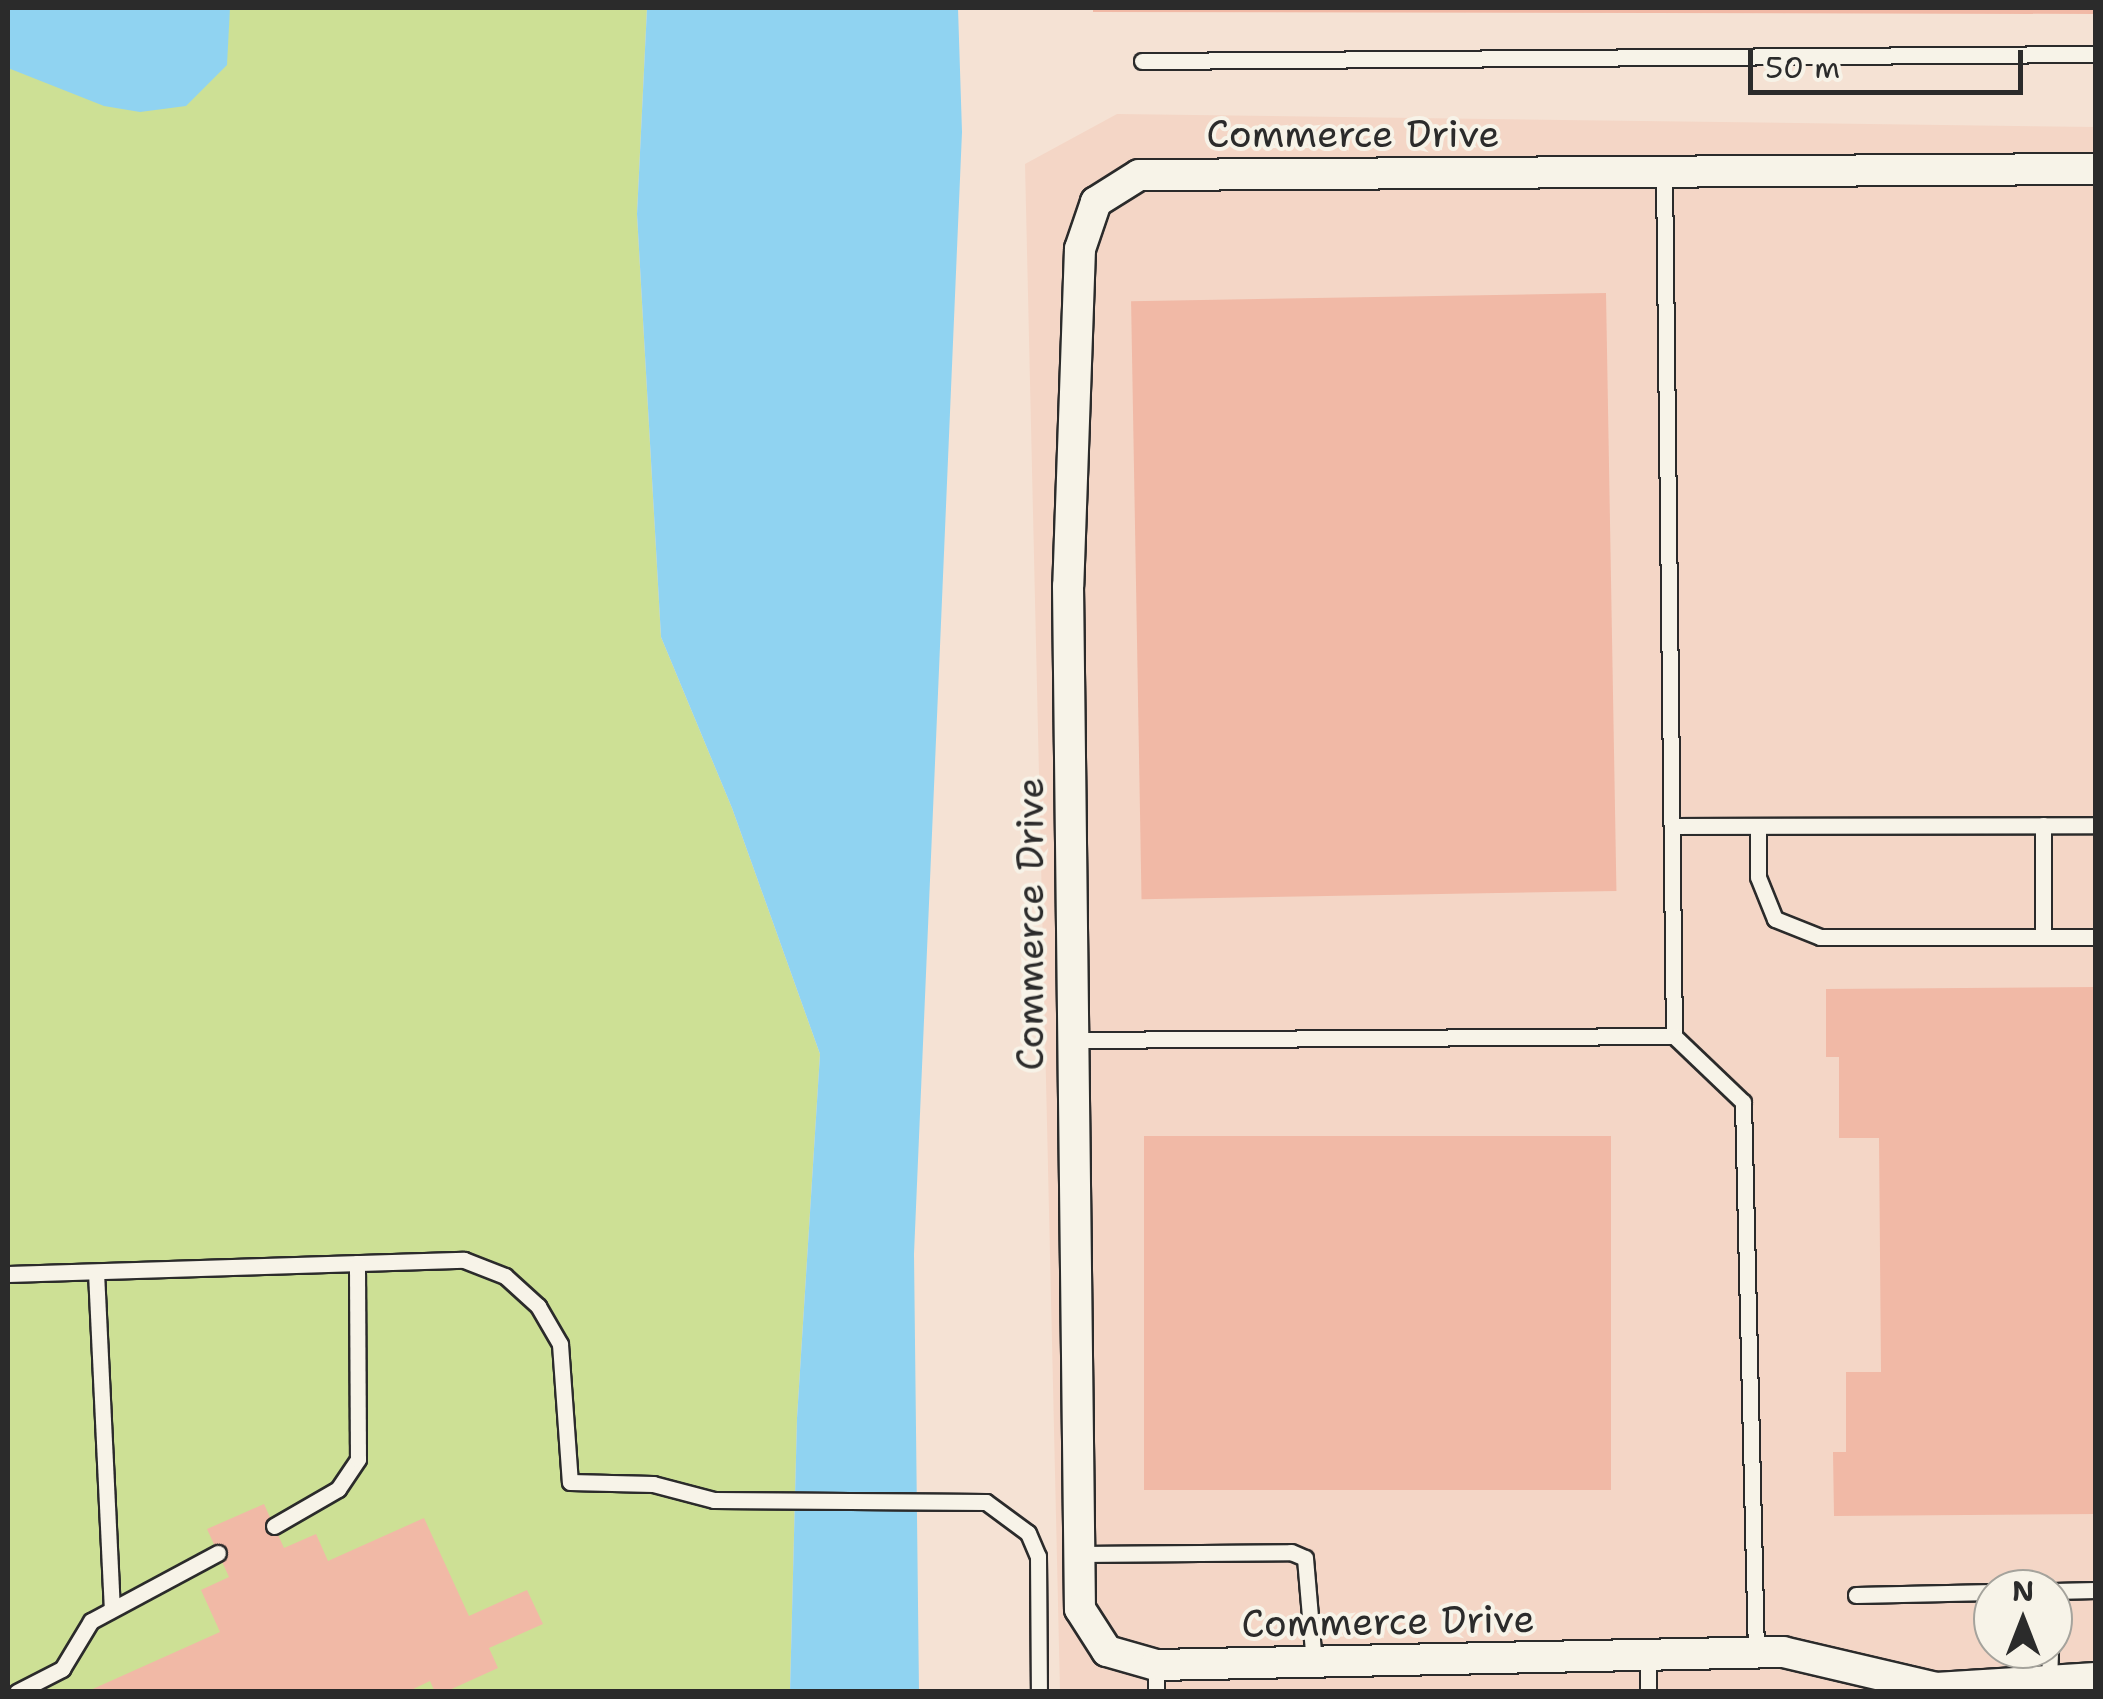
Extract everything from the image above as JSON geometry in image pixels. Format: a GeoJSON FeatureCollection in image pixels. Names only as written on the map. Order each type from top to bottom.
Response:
{"type":"FeatureCollection","features":[{"type":"Feature","properties":{"kind":"street","name":"Commerce Drive"},"geometry":{"type":"LineString","coordinates":[[2096,169],[1139,176],[1096,202],[1080,250],[1068,586],[1070,1040],[1080,1609],[1090,1632],[1156,1678],[1314,1662],[1756,1652],[1811,1656],[1936,1688],[2096,1678]]}},
{"type":"Feature","properties":{"kind":"lane"},"geometry":{"type":"LineString","coordinates":[[1142,61],[2096,54]]}},
{"type":"Feature","properties":{"kind":"lane"},"geometry":{"type":"LineString","coordinates":[[1664,172],[1674,1036]]}},
{"type":"Feature","properties":{"kind":"lane"},"geometry":{"type":"LineString","coordinates":[[2044,825],[2044,937]]}},
{"type":"Feature","properties":{"kind":"lane"},"geometry":{"type":"LineString","coordinates":[[1673,826],[2096,825]]}},
{"type":"Feature","properties":{"kind":"lane"},"geometry":{"type":"LineString","coordinates":[[1758,826],[1758,877],[1775,919],[1820,937],[2096,937]]}},
{"type":"Feature","properties":{"kind":"lane"},"geometry":{"type":"LineString","coordinates":[[1070,1040],[1674,1036],[1743,1102],[1756,1652]]}},
{"type":"Feature","properties":{"kind":"lane"},"geometry":{"type":"LineString","coordinates":[[8,1274],[464,1260],[506,1276],[538,1306],[560,1344],[570,1482],[654,1484],[714,1500],[986,1502],[1028,1532],[1038,1556],[1039,1692]]}},
{"type":"Feature","properties":{"kind":"lane"},"geometry":{"type":"LineString","coordinates":[[274,1526],[338,1488],[358,1459],[358,1263]]}},
{"type":"Feature","properties":{"kind":"lane"},"geometry":{"type":"LineString","coordinates":[[96,1272],[112,1606]]}},
{"type":"Feature","properties":{"kind":"lane"},"geometry":{"type":"LineString","coordinates":[[1079,1554],[1291,1552],[1305,1558],[1314,1662]]}},
{"type":"Feature","properties":{"kind":"lane"},"geometry":{"type":"LineString","coordinates":[[16,1692],[62,1670],[90,1621],[218,1553]]}},
{"type":"Feature","properties":{"kind":"lane"},"geometry":{"type":"LineString","coordinates":[[1856,1596],[1973,1593]]}},
{"type":"Feature","properties":{"kind":"lane"},"geometry":{"type":"LineString","coordinates":[[1648,1656],[1648,1692]]}},
{"type":"Feature","properties":{"kind":"lane"},"geometry":{"type":"LineString","coordinates":[[2049,1669],[2049,1681]]}},
{"type":"Feature","properties":{"kind":"shaded area"},"geometry":{"type":"Polygon","coordinates":[[[1117,114],[2095,127],[2095,1691],[1060,1691],[1025,164],[1117,114]]]}},
{"type":"Feature","properties":{"kind":"green space"},"geometry":{"type":"Polygon","coordinates":[[[8,8],[647,8],[637,214],[661,637],[732,808],[820,1054],[797,1418],[790,1691],[8,1692],[8,8]]]}},
{"type":"Feature","properties":{"kind":"water"},"geometry":{"type":"Polygon","coordinates":[[[8,8],[230,8],[227,65],[186,106],[140,112],[104,106],[8,68],[8,8]]]}},
{"type":"Feature","properties":{"kind":"water"},"geometry":{"type":"Polygon","coordinates":[[[647,8],[958,8],[962,132],[914,1254],[919,1691],[790,1691],[797,1418],[820,1054],[732,808],[661,637],[637,214],[647,8]]]}},
{"type":"Feature","properties":{"kind":"building"},"geometry":{"type":"Polygon","coordinates":[[[1093,8],[2096,8],[2096,14],[1093,12],[1093,8]]]}},
{"type":"Feature","properties":{"kind":"building"},"geometry":{"type":"Polygon","coordinates":[[[1606,293],[1616,891],[1142,899],[1131,301],[1606,293]]]}},
{"type":"Feature","properties":{"kind":"building"},"geometry":{"type":"Polygon","coordinates":[[[2096,987],[2096,1514],[1834,1516],[1833,1452],[1846,1452],[1846,1372],[1881,1372],[1879,1138],[1839,1138],[1839,1057],[1826,1057],[1826,989],[2096,987]]]}},
{"type":"Feature","properties":{"kind":"building"},"geometry":{"type":"Polygon","coordinates":[[[1144,1136],[1611,1136],[1611,1490],[1144,1490],[1144,1136]]]}},
{"type":"Feature","properties":{"kind":"building"},"geometry":{"type":"Polygon","coordinates":[[[264,1504],[284,1548],[316,1534],[328,1561],[424,1518],[469,1616],[527,1590],[543,1624],[489,1648],[498,1668],[445,1692],[435,1692],[430,1681],[407,1692],[86,1692],[220,1632],[201,1590],[229,1577],[207,1529],[264,1504]]]}}]}
